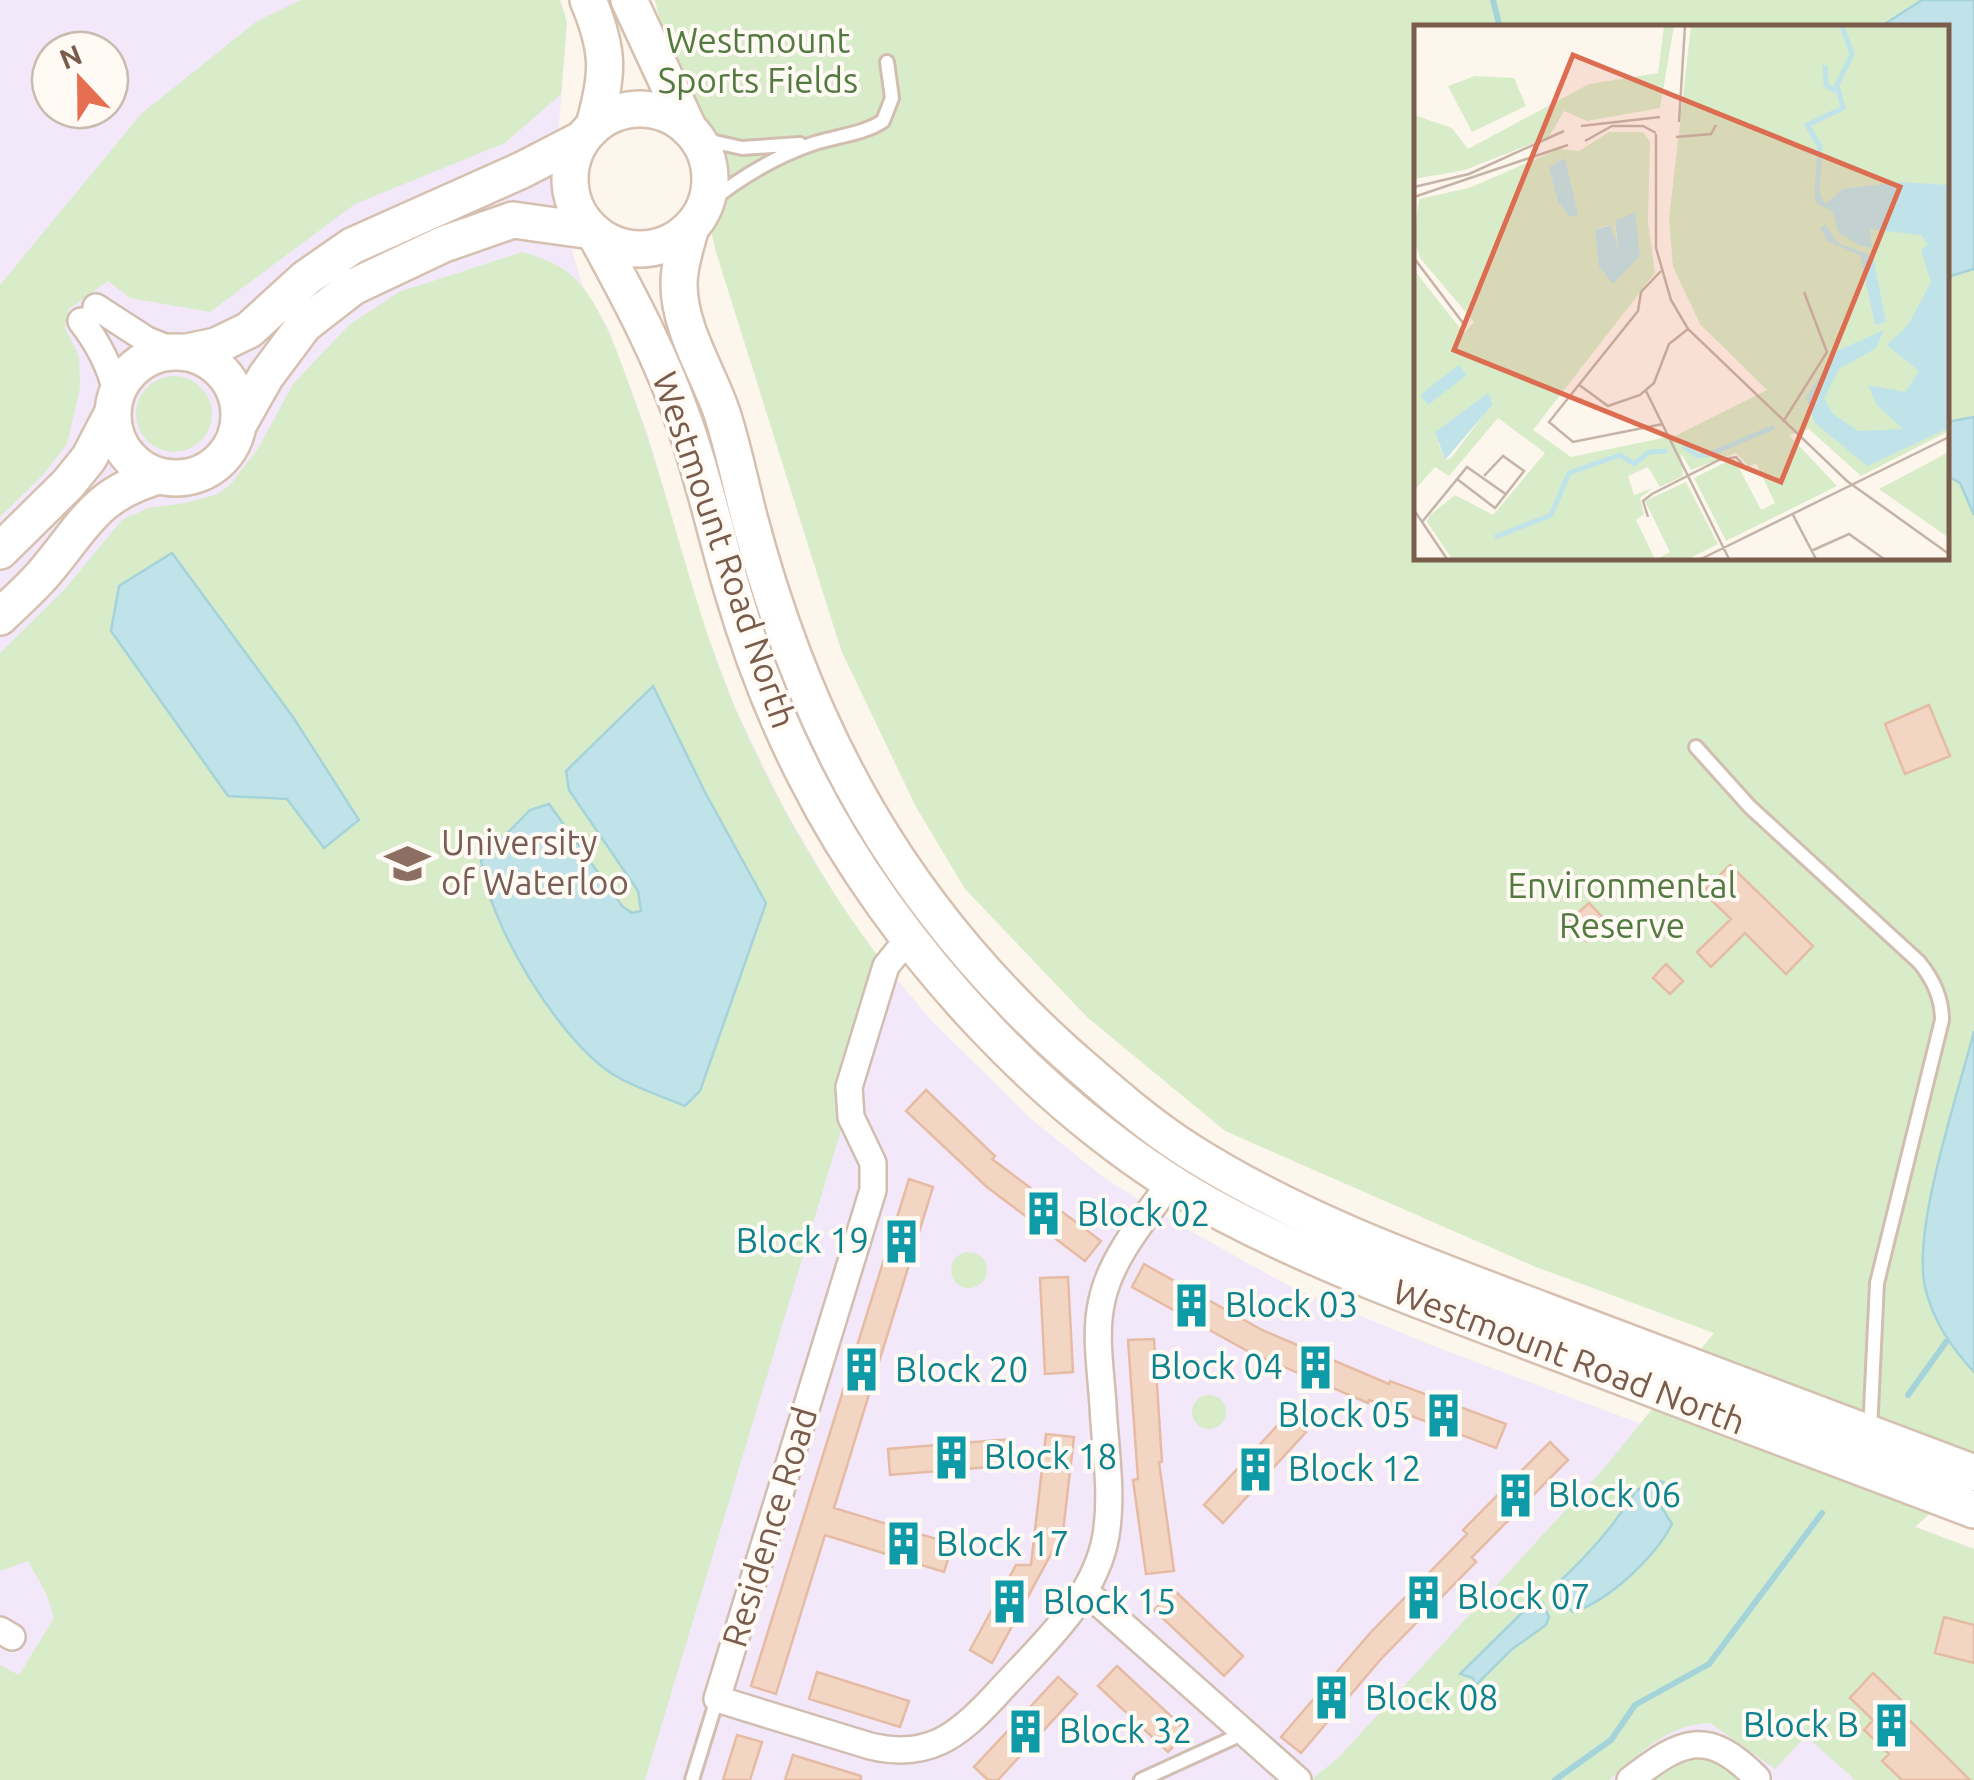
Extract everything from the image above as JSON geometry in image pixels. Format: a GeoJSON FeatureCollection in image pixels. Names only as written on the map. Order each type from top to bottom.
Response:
{"type":"FeatureCollection","features":[{"type":"Feature","properties":{"kind":"main road"},"geometry":{"type":"LineString","coordinates":[[588,0],[603,37],[607,60],[603,93],[572,167],[570,187],[579,216],[594,233],[613,245],[634,250],[665,244],[698,217],[710,171],[629,0]]}},
{"type":"Feature","properties":{"kind":"main road"},"geometry":{"type":"LineString","coordinates":[[0,551],[89,458],[127,374],[144,360],[216,346],[248,330],[306,278],[352,246],[522,170],[611,114],[652,109],[671,115],[693,132]]}},
{"type":"Feature","properties":{"kind":"main road","name":"Westmount Road North"},"geometry":{"type":"LineString","coordinates":[[698,217],[680,270],[682,307],[722,415],[762,566],[810,700],[861,803],[910,882],[964,950],[1032,1022],[1113,1095],[1189,1151],[1292,1207],[1864,1450],[1974,1510]]}},
{"type":"Feature","properties":{"kind":"main road"},"geometry":{"type":"LineString","coordinates":[[114,403],[115,434],[140,467],[158,476],[179,478],[199,474],[217,463],[230,447],[266,376],[304,325],[352,287],[444,244],[513,220],[594,233]]}},
{"type":"Feature","properties":{"kind":"main road","name":"Westmount Road North"},"geometry":{"type":"LineString","coordinates":[[594,233],[652,341],[684,421],[736,602],[782,727],[833,826],[908,939],[1022,1066],[1063,1104],[1171,1182],[1222,1213],[1332,1267],[1864,1450],[1974,1473]]}},
{"type":"Feature","properties":{"kind":"main road"},"geometry":{"type":"LineString","coordinates":[[180,351],[206,359],[222,371],[233,388],[240,422]]}},
{"type":"Feature","properties":{"kind":"main road"},"geometry":{"type":"LineString","coordinates":[[0,617],[45,572],[90,513],[118,492],[158,476]]}},
{"type":"Feature","properties":{"kind":"street"},"geometry":{"type":"LineString","coordinates":[[114,403],[107,361],[88,314],[180,351]]}},
{"type":"Feature","properties":{"kind":"street","name":"Residence Road"},"geometry":{"type":"LineString","coordinates":[[717,1700],[873,1190],[872,1162],[850,1117],[849,1087],[883,972],[890,957],[908,939]]}},
{"type":"Feature","properties":{"kind":"street"},"geometry":{"type":"LineString","coordinates":[[717,1700],[884,1750],[932,1746],[969,1724],[1086,1592],[1099,1564],[1108,1524],[1098,1334],[1102,1298],[1114,1268],[1171,1182]]}},
{"type":"Feature","properties":{"kind":"street"},"geometry":{"type":"LineString","coordinates":[[1086,1592],[1298,1780]]}},
{"type":"Feature","properties":{"kind":"street"},"geometry":{"type":"LineString","coordinates":[[1630,1780],[1688,1744],[1708,1743],[1725,1750],[1756,1778]]}},
{"type":"Feature","properties":{"kind":"lane"},"geometry":{"type":"LineString","coordinates":[[698,217],[749,172],[812,144],[883,121],[892,98],[887,62]]}},
{"type":"Feature","properties":{"kind":"lane"},"geometry":{"type":"LineString","coordinates":[[693,132],[742,148],[812,144]]}},
{"type":"Feature","properties":{"kind":"lane"},"geometry":{"type":"LineString","coordinates":[[1696,747],[1750,808],[1918,962],[1930,975],[1942,1006],[1942,1020],[1877,1284],[1864,1450]]}},
{"type":"Feature","properties":{"kind":"lane"},"geometry":{"type":"LineString","coordinates":[[692,1780],[717,1700]]}},
{"type":"Feature","properties":{"kind":"lane"},"geometry":{"type":"LineString","coordinates":[[1140,1780],[1233,1738],[1241,1729]]}},
{"type":"Feature","properties":{"kind":"shaded area","name":"University of Waterloo"},"geometry":{"type":"Polygon","coordinates":[[[0,0],[560,0],[567,22],[554,190],[583,287],[609,330],[648,435],[696,605],[736,710],[784,808],[848,917],[880,959],[932,1021],[1028,1116],[1103,1177],[1289,1286],[1431,1345],[1974,1549],[1974,1780],[0,1780],[0,0]]]}},
{"type":"Feature","properties":{"kind":"green space"},"geometry":{"type":"Polygon","coordinates":[[[301,0],[560,0],[567,22],[561,94],[505,143],[355,204],[210,312],[130,298],[108,281],[69,309],[65,328],[79,356],[80,388],[67,444],[43,475],[0,517],[0,285],[141,114],[257,21],[301,0]]]}},
{"type":"Feature","properties":{"kind":"green space","name":"Environmental Reserve"},"geometry":{"type":"Polygon","coordinates":[[[655,0],[1974,0],[1974,1474],[1915,1527],[1974,1549],[1974,1780],[1855,1780],[1806,1736],[1775,1769],[1710,1723],[1667,1735],[1609,1780],[1311,1780],[1339,1757],[1605,1467],[1714,1333],[1536,1267],[1225,1131],[1087,1017],[965,889],[916,807],[841,650],[716,252],[655,0]]]}},
{"type":"Feature","properties":{"kind":"green space"},"geometry":{"type":"Polygon","coordinates":[[[522,252],[572,275],[600,314],[646,432],[707,632],[736,710],[801,839],[880,959],[845,1117],[645,1780],[0,1780],[0,1665],[19,1675],[54,1618],[46,1593],[28,1561],[0,1571],[0,653],[64,590],[122,520],[148,508],[218,494],[230,485],[259,447],[293,384],[349,325],[399,292],[522,252]],[[173,554],[119,586],[111,631],[228,796],[287,799],[324,847],[359,820],[293,717],[173,554]],[[653,687],[569,790],[638,891],[642,911],[632,913],[622,906],[549,804],[530,810],[481,860],[685,1106],[706,794],[653,687]]]}},
{"type":"Feature","properties":{"kind":"green space"},"geometry":{"type":"Polygon","coordinates":[[[174,376],[201,387],[212,414],[201,441],[174,452],[147,441],[136,414],[147,387],[174,376]]]}},
{"type":"Feature","properties":{"kind":"green space"},"geometry":{"type":"Polygon","coordinates":[[[969,1252],[982,1257],[987,1270],[982,1283],[969,1288],[956,1283],[951,1270],[956,1257],[969,1252]]]}},
{"type":"Feature","properties":{"kind":"green space"},"geometry":{"type":"Polygon","coordinates":[[[1209,1395],[1221,1400],[1226,1412],[1221,1424],[1209,1429],[1197,1424],[1192,1412],[1197,1400],[1209,1395]]]}},
{"type":"Feature","properties":{"kind":"green space"},"geometry":{"type":"Polygon","coordinates":[[[1700,1751],[1745,1780],[1648,1780],[1682,1754],[1700,1751]]]}},
{"type":"Feature","properties":{"kind":"water"},"geometry":{"type":"Polygon","coordinates":[[[1922,0],[1974,0],[1974,269],[1949,276],[1949,25],[1883,25],[1922,0]]]}},
{"type":"Feature","properties":{"kind":"water"},"geometry":{"type":"Polygon","coordinates":[[[1974,417],[1974,515],[1960,483],[1949,477],[1949,422],[1974,417]]]}},
{"type":"Feature","properties":{"kind":"water"},"geometry":{"type":"Polygon","coordinates":[[[172,553],[293,717],[359,820],[324,848],[287,799],[228,796],[111,631],[119,586],[172,553]]]}},
{"type":"Feature","properties":{"kind":"water"},"geometry":{"type":"Polygon","coordinates":[[[653,686],[766,903],[700,1091],[685,1106],[614,1075],[571,1036],[512,947],[486,886],[481,860],[530,810],[549,804],[622,906],[632,913],[641,911],[638,891],[569,790],[566,771],[653,686]]]}},
{"type":"Feature","properties":{"kind":"water"},"geometry":{"type":"Polygon","coordinates":[[[1974,1031],[1974,1372],[1938,1322],[1925,1287],[1923,1261],[1931,1197],[1974,1031]]]}},
{"type":"Feature","properties":{"kind":"water"},"geometry":{"type":"Polygon","coordinates":[[[1661,1481],[1674,1489],[1675,1498],[1665,1500],[1662,1508],[1672,1524],[1664,1537],[1616,1588],[1573,1612],[1550,1590],[1597,1543],[1636,1490],[1661,1481]]]}},
{"type":"Feature","properties":{"kind":"water"},"geometry":{"type":"Polygon","coordinates":[[[1535,1600],[1543,1603],[1549,1617],[1546,1625],[1511,1650],[1476,1685],[1473,1678],[1460,1674],[1535,1600]]]}},
{"type":"Feature","properties":{"kind":"building"},"geometry":{"type":"Polygon","coordinates":[[[1929,705],[1950,756],[1905,774],[1885,724],[1929,705]]]}},
{"type":"Feature","properties":{"kind":"building"},"geometry":{"type":"Polygon","coordinates":[[[1730,865],[1813,946],[1786,974],[1745,933],[1711,967],[1697,952],[1731,919],[1703,892],[1730,865]]]}},
{"type":"Feature","properties":{"kind":"building"},"geometry":{"type":"Polygon","coordinates":[[[1589,903],[1607,922],[1586,941],[1568,922],[1589,903]]]}},
{"type":"Feature","properties":{"kind":"building"},"geometry":{"type":"Polygon","coordinates":[[[1666,964],[1683,981],[1670,994],[1653,978],[1666,964]]]}},
{"type":"Feature","properties":{"kind":"building"},"geometry":{"type":"Polygon","coordinates":[[[926,1090],[995,1156],[992,1159],[1101,1241],[1085,1261],[987,1187],[906,1111],[926,1090]]]}},
{"type":"Feature","properties":{"kind":"building"},"geometry":{"type":"Polygon","coordinates":[[[909,1179],[933,1187],[834,1508],[953,1544],[944,1572],[825,1535],[776,1694],[751,1686],[909,1179]]]}},
{"type":"Feature","properties":{"kind":"building"},"geometry":{"type":"Polygon","coordinates":[[[1144,1264],[1262,1330],[1389,1384],[1390,1381],[1506,1424],[1496,1448],[1369,1400],[1368,1403],[1249,1352],[1132,1287],[1144,1264]]]}},
{"type":"Feature","properties":{"kind":"building"},"geometry":{"type":"Polygon","coordinates":[[[1068,1277],[1073,1372],[1045,1374],[1040,1278],[1068,1277]]]}},
{"type":"Feature","properties":{"kind":"building"},"geometry":{"type":"Polygon","coordinates":[[[1154,1339],[1159,1462],[1174,1571],[1146,1574],[1133,1480],[1138,1479],[1128,1340],[1154,1339]]]}},
{"type":"Feature","properties":{"kind":"building","name":"Block 12"},"geometry":{"type":"Polygon","coordinates":[[[1287,1415],[1306,1432],[1223,1523],[1204,1505],[1287,1415]]]}},
{"type":"Feature","properties":{"kind":"building"},"geometry":{"type":"Polygon","coordinates":[[[1046,1434],[1074,1437],[1063,1532],[992,1663],[970,1650],[1016,1565],[1031,1565],[1046,1434]]]}},
{"type":"Feature","properties":{"kind":"building","name":"Block 18"},"geometry":{"type":"Polygon","coordinates":[[[1011,1439],[1014,1465],[890,1475],[888,1449],[1011,1439]]]}},
{"type":"Feature","properties":{"kind":"building"},"geometry":{"type":"Polygon","coordinates":[[[1550,1442],[1568,1460],[1472,1557],[1476,1562],[1381,1659],[1301,1753],[1281,1737],[1371,1632],[1467,1534],[1463,1530],[1550,1442]]]}},
{"type":"Feature","properties":{"kind":"building"},"geometry":{"type":"Polygon","coordinates":[[[1174,1590],[1243,1656],[1224,1676],[1154,1610],[1174,1590]]]}},
{"type":"Feature","properties":{"kind":"building"},"geometry":{"type":"Polygon","coordinates":[[[1944,1617],[1974,1625],[1974,1663],[1935,1653],[1944,1617]]]}},
{"type":"Feature","properties":{"kind":"building"},"geometry":{"type":"Polygon","coordinates":[[[1117,1666],[1187,1731],[1168,1752],[1098,1686],[1117,1666]]]}},
{"type":"Feature","properties":{"kind":"building"},"geometry":{"type":"Polygon","coordinates":[[[817,1672],[909,1701],[900,1727],[809,1699],[817,1672]]]}},
{"type":"Feature","properties":{"kind":"building","name":"Block B"},"geometry":{"type":"Polygon","coordinates":[[[1873,1673],[1902,1701],[1896,1707],[1970,1780],[1902,1780],[1882,1761],[1889,1754],[1864,1730],[1873,1720],[1850,1698],[1873,1673]]]}},
{"type":"Feature","properties":{"kind":"building","name":"Block 32"},"geometry":{"type":"Polygon","coordinates":[[[1058,1677],[1077,1694],[998,1780],[988,1780],[974,1767],[1058,1677]]]}},
{"type":"Feature","properties":{"kind":"building"},"geometry":{"type":"Polygon","coordinates":[[[737,1735],[762,1742],[750,1780],[723,1780],[737,1735]]]}},
{"type":"Feature","properties":{"kind":"building"},"geometry":{"type":"Polygon","coordinates":[[[793,1755],[861,1776],[861,1780],[785,1780],[793,1755]]]}},
{"type":"Feature","properties":{"kind":"waterway"},"geometry":{"type":"LineString","coordinates":[[1493,0],[1499,25]]}},
{"type":"Feature","properties":{"kind":"waterway"},"geometry":{"type":"LineString","coordinates":[[1908,1395],[1946,1342]]}},
{"type":"Feature","properties":{"kind":"waterway"},"geometry":{"type":"LineString","coordinates":[[1555,1780],[1611,1740],[1635,1705],[1709,1664],[1822,1513]]}},
{"type":"Feature","properties":{"kind":"place","name":"University of Waterloo"},"geometry":{"type":"Point","coordinates":[408,863]}},
{"type":"Feature","properties":{"kind":"place","name":"Block 02"},"geometry":{"type":"Point","coordinates":[1044,1214]}},
{"type":"Feature","properties":{"kind":"place","name":"Block 19"},"geometry":{"type":"Point","coordinates":[902,1241]}},
{"type":"Feature","properties":{"kind":"place","name":"Block 03"},"geometry":{"type":"Point","coordinates":[1192,1305]}},
{"type":"Feature","properties":{"kind":"place","name":"Block 04"},"geometry":{"type":"Point","coordinates":[1316,1367]}},
{"type":"Feature","properties":{"kind":"place","name":"Block 20"},"geometry":{"type":"Point","coordinates":[862,1370]}},
{"type":"Feature","properties":{"kind":"place","name":"Block 05"},"geometry":{"type":"Point","coordinates":[1444,1415]}},
{"type":"Feature","properties":{"kind":"place","name":"Block 18"},"geometry":{"type":"Point","coordinates":[951,1457]}},
{"type":"Feature","properties":{"kind":"place","name":"Block 12"},"geometry":{"type":"Point","coordinates":[1255,1469]}},
{"type":"Feature","properties":{"kind":"place","name":"Block 06"},"geometry":{"type":"Point","coordinates":[1515,1495]}},
{"type":"Feature","properties":{"kind":"place","name":"Block 17"},"geometry":{"type":"Point","coordinates":[903,1544]}},
{"type":"Feature","properties":{"kind":"place","name":"Block 07"},"geometry":{"type":"Point","coordinates":[1424,1597]}},
{"type":"Feature","properties":{"kind":"place","name":"Block 15"},"geometry":{"type":"Point","coordinates":[1010,1602]}},
{"type":"Feature","properties":{"kind":"place","name":"Block 08"},"geometry":{"type":"Point","coordinates":[1332,1698]}},
{"type":"Feature","properties":{"kind":"place","name":"Block B"},"geometry":{"type":"Point","coordinates":[1892,1725]}},
{"type":"Feature","properties":{"kind":"place","name":"Block 32"},"geometry":{"type":"Point","coordinates":[1026,1731]}},
{"type":"Feature","properties":{"kind":"park label","name":"Westmount Sports Fields"},"geometry":{"type":"Point","coordinates":[758,61]}}]}
